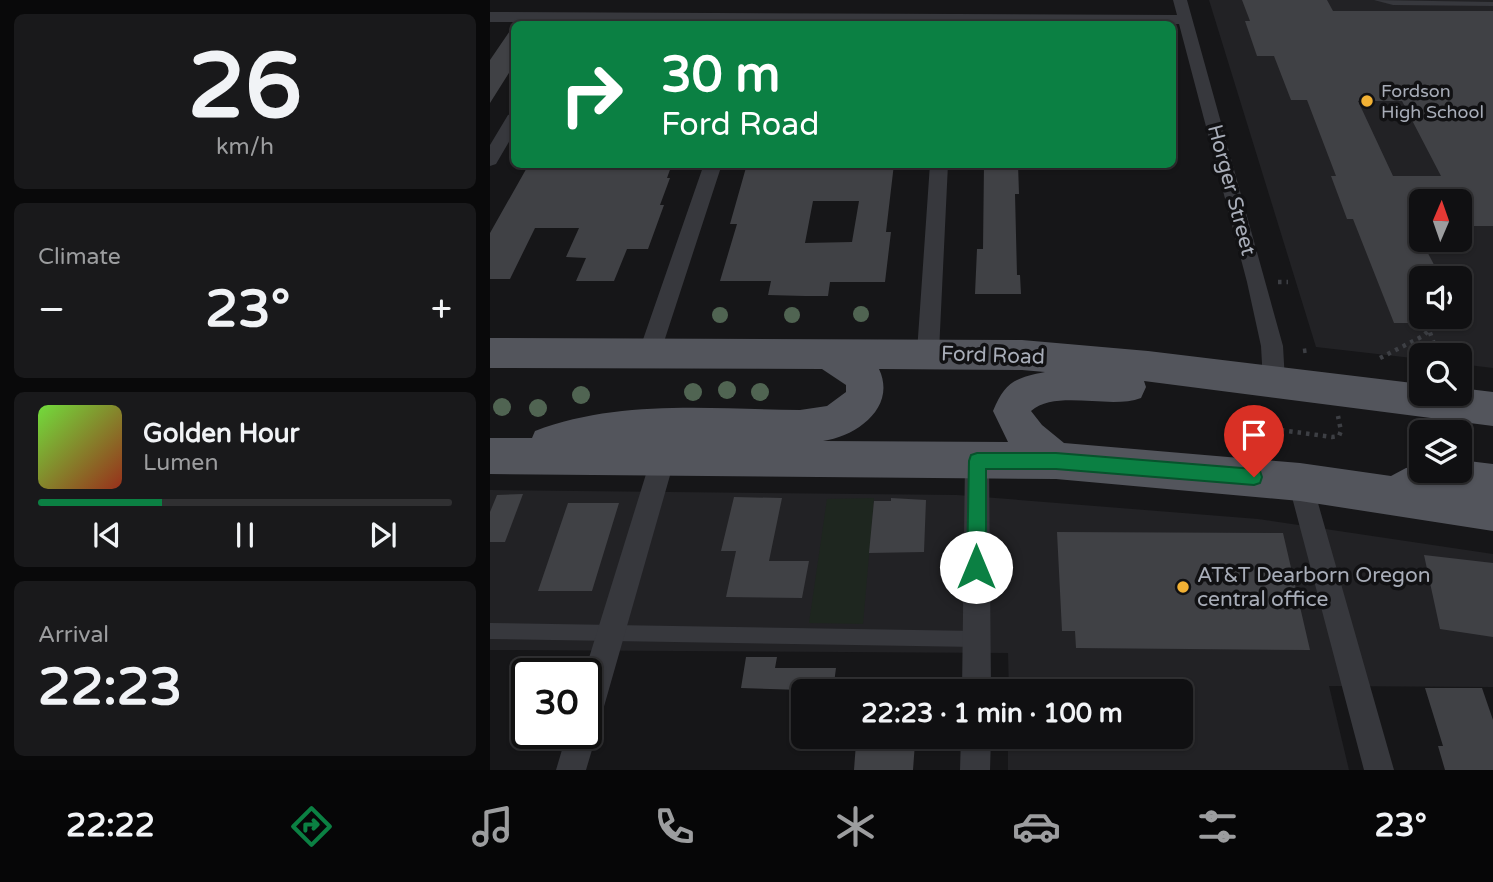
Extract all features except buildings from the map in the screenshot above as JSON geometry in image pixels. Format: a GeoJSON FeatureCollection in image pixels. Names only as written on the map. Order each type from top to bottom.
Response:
{"type":"FeatureCollection","features":[{"type":"Feature","properties":{"kind":"main road","name":"Ford Road"},"geometry":{"type":"LineString","coordinates":[[490,353],[928,352],[1047,357],[1149,366],[1493,409]]}},
{"type":"Feature","properties":{"kind":"main road"},"geometry":{"type":"LineString","coordinates":[[490,456],[635,426],[800,427],[835,422],[864,400],[865,379],[850,366],[824,353]]}},
{"type":"Feature","properties":{"kind":"main road"},"geometry":{"type":"LineString","coordinates":[[490,375],[584,376],[649,354]]}},
{"type":"Feature","properties":{"kind":"main road"},"geometry":{"type":"LineString","coordinates":[[1056,461],[1019,426],[1014,414],[1014,403],[1020,395],[1038,388],[1091,384],[1228,395],[1274,382]]}},
{"type":"Feature","properties":{"kind":"main road"},"geometry":{"type":"LineString","coordinates":[[490,456],[1056,461],[1300,482],[1493,511]]}},
{"type":"Feature","properties":{"kind":"main road"},"geometry":{"type":"LineString","coordinates":[[1371,493],[1458,479],[1493,483]]}},
{"type":"Feature","properties":{"kind":"street"},"geometry":{"type":"LineString","coordinates":[[572,21],[584,0]]}},
{"type":"Feature","properties":{"kind":"street"},"geometry":{"type":"LineString","coordinates":[[490,18],[758,21],[765,0]]}},
{"type":"Feature","properties":{"kind":"street"},"geometry":{"type":"LineString","coordinates":[[946,21],[948,0]]}},
{"type":"Feature","properties":{"kind":"street","name":"Horger Street"},"geometry":{"type":"LineString","coordinates":[[1180,0],[1260,295],[1272,346],[1274,382]]}},
{"type":"Feature","properties":{"kind":"street"},"geometry":{"type":"LineString","coordinates":[[1066,21],[1185,20]]}},
{"type":"Feature","properties":{"kind":"street"},"geometry":{"type":"LineString","coordinates":[[490,160],[511,124]]}},
{"type":"Feature","properties":{"kind":"street"},"geometry":{"type":"LineString","coordinates":[[649,354],[712,168]]}},
{"type":"Feature","properties":{"kind":"street"},"geometry":{"type":"LineString","coordinates":[[928,352],[939,168]]}},
{"type":"Feature","properties":{"kind":"street"},"geometry":{"type":"LineString","coordinates":[[602,660],[663,458]]}},
{"type":"Feature","properties":{"kind":"street"},"geometry":{"type":"LineString","coordinates":[[976,679],[977,461]]}},
{"type":"Feature","properties":{"kind":"street"},"geometry":{"type":"LineString","coordinates":[[1300,482],[1379,770]]}},
{"type":"Feature","properties":{"kind":"street"},"geometry":{"type":"LineString","coordinates":[[571,770],[577,749]]}},
{"type":"Feature","properties":{"kind":"street"},"geometry":{"type":"LineString","coordinates":[[975,749],[975,770]]}},
{"type":"Feature","properties":{"kind":"lane"},"geometry":{"type":"LineString","coordinates":[[1378,0],[1393,3],[1493,4]]}},
{"type":"Feature","properties":{"kind":"lane"},"geometry":{"type":"LineString","coordinates":[[490,631],[976,639]]}},
{"type":"Feature","properties":{"kind":"path"},"geometry":{"type":"LineString","coordinates":[[1278,282],[1288,282]]}},
{"type":"Feature","properties":{"kind":"path"},"geometry":{"type":"LineString","coordinates":[[1409,343],[1429,330],[1433,343]]}},
{"type":"Feature","properties":{"kind":"path"},"geometry":{"type":"LineString","coordinates":[[1380,358],[1409,343]]}},
{"type":"Feature","properties":{"kind":"path"},"geometry":{"type":"LineString","coordinates":[[1303,351],[1310,350]]}},
{"type":"Feature","properties":{"kind":"path"},"geometry":{"type":"LineString","coordinates":[[1251,455],[1251,426],[1332,437],[1339,436],[1341,431],[1338,416]]}},
{"type":"Feature","properties":{"kind":"shaded area","name":"Fordson High School"},"geometry":{"type":"Polygon","coordinates":[[[1209,0],[1493,0],[1493,368],[1472,365],[1472,343],[1409,343],[1409,358],[1316,347],[1209,0]]]}},
{"type":"Feature","properties":{"kind":"shaded area"},"geometry":{"type":"Polygon","coordinates":[[[490,490],[957,495],[1258,519],[1493,554],[1493,687],[1329,686],[1349,770],[1008,770],[1008,749],[1193,749],[1193,679],[1009,679],[1008,653],[490,650],[490,490]]]}},
{"type":"Feature","properties":{"kind":"shaded area"},"geometry":{"type":"Polygon","coordinates":[[[874,498],[863,624],[809,623],[827,499],[874,498]]]}},
{"type":"Feature","properties":{"kind":"place","name":"Fordson High School"},"geometry":{"type":"Point","coordinates":[1367,101]}},
{"type":"Feature","properties":{"kind":"place","name":"AT&T Dearborn Oregon central office"},"geometry":{"type":"Point","coordinates":[1183,587]}},
{"type":"Feature","properties":{"kind":"route"},"geometry":{"type":"LineString","coordinates":[[976,567],[977,461],[1056,461],[1254,477]]}}]}
